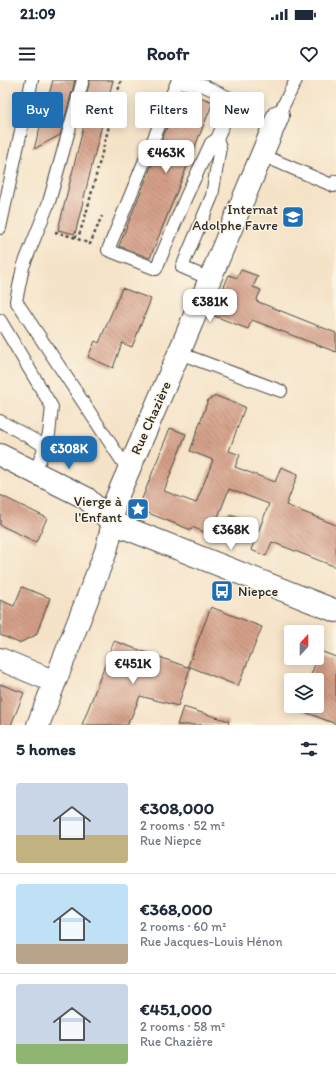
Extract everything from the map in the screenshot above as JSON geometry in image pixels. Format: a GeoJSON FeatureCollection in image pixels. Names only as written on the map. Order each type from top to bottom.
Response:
{"type":"FeatureCollection","features":[{"type":"Feature","properties":{"kind":"street","name":"Rue Chazière"},"geometry":{"type":"LineString","coordinates":[[38,725],[106,551],[113,523],[114,504],[278,116]]}},
{"type":"Feature","properties":{"kind":"street"},"geometry":{"type":"LineString","coordinates":[[0,455],[86,498],[113,523],[336,612]]}},
{"type":"Feature","properties":{"kind":"street"},"geometry":{"type":"LineString","coordinates":[[0,659],[55,682]]}},
{"type":"Feature","properties":{"kind":"lane"},"geometry":{"type":"LineString","coordinates":[[0,228],[32,80]]}},
{"type":"Feature","properties":{"kind":"lane"},"geometry":{"type":"LineString","coordinates":[[82,80],[49,202],[23,267],[16,302],[128,470]]}},
{"type":"Feature","properties":{"kind":"lane"},"geometry":{"type":"LineString","coordinates":[[278,116],[296,80]]}},
{"type":"Feature","properties":{"kind":"lane"},"geometry":{"type":"LineString","coordinates":[[210,279],[182,267],[212,196],[220,147],[217,139],[234,100],[204,86],[177,82],[108,250],[156,269],[186,197],[211,144],[217,139]]}},
{"type":"Feature","properties":{"kind":"lane"},"geometry":{"type":"LineString","coordinates":[[262,155],[334,186],[336,181]]}},
{"type":"Feature","properties":{"kind":"lane"},"geometry":{"type":"LineString","coordinates":[[0,320],[52,407],[49,434],[34,471]]}},
{"type":"Feature","properties":{"kind":"lane"},"geometry":{"type":"LineString","coordinates":[[179,353],[281,391]]}},
{"type":"Feature","properties":{"kind":"lane"},"geometry":{"type":"LineString","coordinates":[[0,422],[45,446]]}},
{"type":"Feature","properties":{"kind":"path"},"geometry":{"type":"LineString","coordinates":[[73,237],[79,235],[86,214],[122,80]]}},
{"type":"Feature","properties":{"kind":"path"},"geometry":{"type":"LineString","coordinates":[[57,232],[90,244]]}},
{"type":"Feature","properties":{"kind":"building"},"geometry":{"type":"Polygon","coordinates":[[[53,80],[75,80],[63,124],[63,92],[50,92],[53,80]]]}},
{"type":"Feature","properties":{"kind":"building"},"geometry":{"type":"Polygon","coordinates":[[[90,80],[113,80],[110,92],[87,92],[90,80]]]}},
{"type":"Feature","properties":{"kind":"building"},"geometry":{"type":"Polygon","coordinates":[[[202,98],[210,101],[210,109],[150,258],[119,246],[167,128],[202,128],[202,98]]]}},
{"type":"Feature","properties":{"kind":"building"},"geometry":{"type":"Polygon","coordinates":[[[40,128],[62,128],[60,135],[34,149],[40,128]]]}},
{"type":"Feature","properties":{"kind":"building"},"geometry":{"type":"Polygon","coordinates":[[[83,128],[101,128],[75,234],[58,230],[83,128]]]}},
{"type":"Feature","properties":{"kind":"building"},"geometry":{"type":"Polygon","coordinates":[[[241,270],[258,276],[253,287],[261,290],[256,301],[336,333],[336,352],[252,320],[248,329],[212,315],[229,275],[237,278],[241,270]]]}},
{"type":"Feature","properties":{"kind":"building"},"geometry":{"type":"Polygon","coordinates":[[[122,288],[151,299],[132,347],[122,343],[113,368],[88,357],[95,341],[99,343],[122,288]]]}},
{"type":"Feature","properties":{"kind":"building"},"geometry":{"type":"Polygon","coordinates":[[[216,396],[245,407],[229,451],[240,455],[235,467],[275,482],[281,467],[298,474],[286,505],[336,525],[336,567],[272,542],[266,556],[251,550],[269,504],[229,489],[211,535],[192,527],[191,530],[138,509],[170,428],[186,434],[164,491],[196,503],[213,460],[190,451],[208,400],[216,396]]]}},
{"type":"Feature","properties":{"kind":"building"},"geometry":{"type":"Polygon","coordinates":[[[0,495],[47,518],[36,542],[0,525],[0,495]]]}},
{"type":"Feature","properties":{"kind":"building"},"geometry":{"type":"Polygon","coordinates":[[[22,587],[50,598],[36,635],[19,643],[0,635],[0,600],[14,606],[22,587]]]}},
{"type":"Feature","properties":{"kind":"building"},"geometry":{"type":"Polygon","coordinates":[[[211,607],[262,627],[238,686],[188,666],[211,607]]]}},
{"type":"Feature","properties":{"kind":"building"},"geometry":{"type":"Polygon","coordinates":[[[114,641],[190,668],[178,706],[140,696],[131,718],[129,719],[128,725],[82,725],[114,641]]]}},
{"type":"Feature","properties":{"kind":"building"},"geometry":{"type":"Polygon","coordinates":[[[324,652],[336,657],[336,724],[307,713],[324,713],[324,673],[312,673],[315,665],[324,665],[324,652]]]}},
{"type":"Feature","properties":{"kind":"building"},"geometry":{"type":"Polygon","coordinates":[[[0,684],[24,693],[11,725],[0,725],[0,684]]]}},
{"type":"Feature","properties":{"kind":"building"},"geometry":{"type":"Polygon","coordinates":[[[183,707],[229,721],[228,725],[177,725],[183,707]]]}},
{"type":"Feature","properties":{"kind":"place","name":"Internat Adolphe Favre"},"geometry":{"type":"Point","coordinates":[293,217]}},
{"type":"Feature","properties":{"kind":"place","name":"Vierge à l'Enfant"},"geometry":{"type":"Point","coordinates":[138,509]}},
{"type":"Feature","properties":{"kind":"place","name":"Niepce"},"geometry":{"type":"Point","coordinates":[222,591]}}]}
